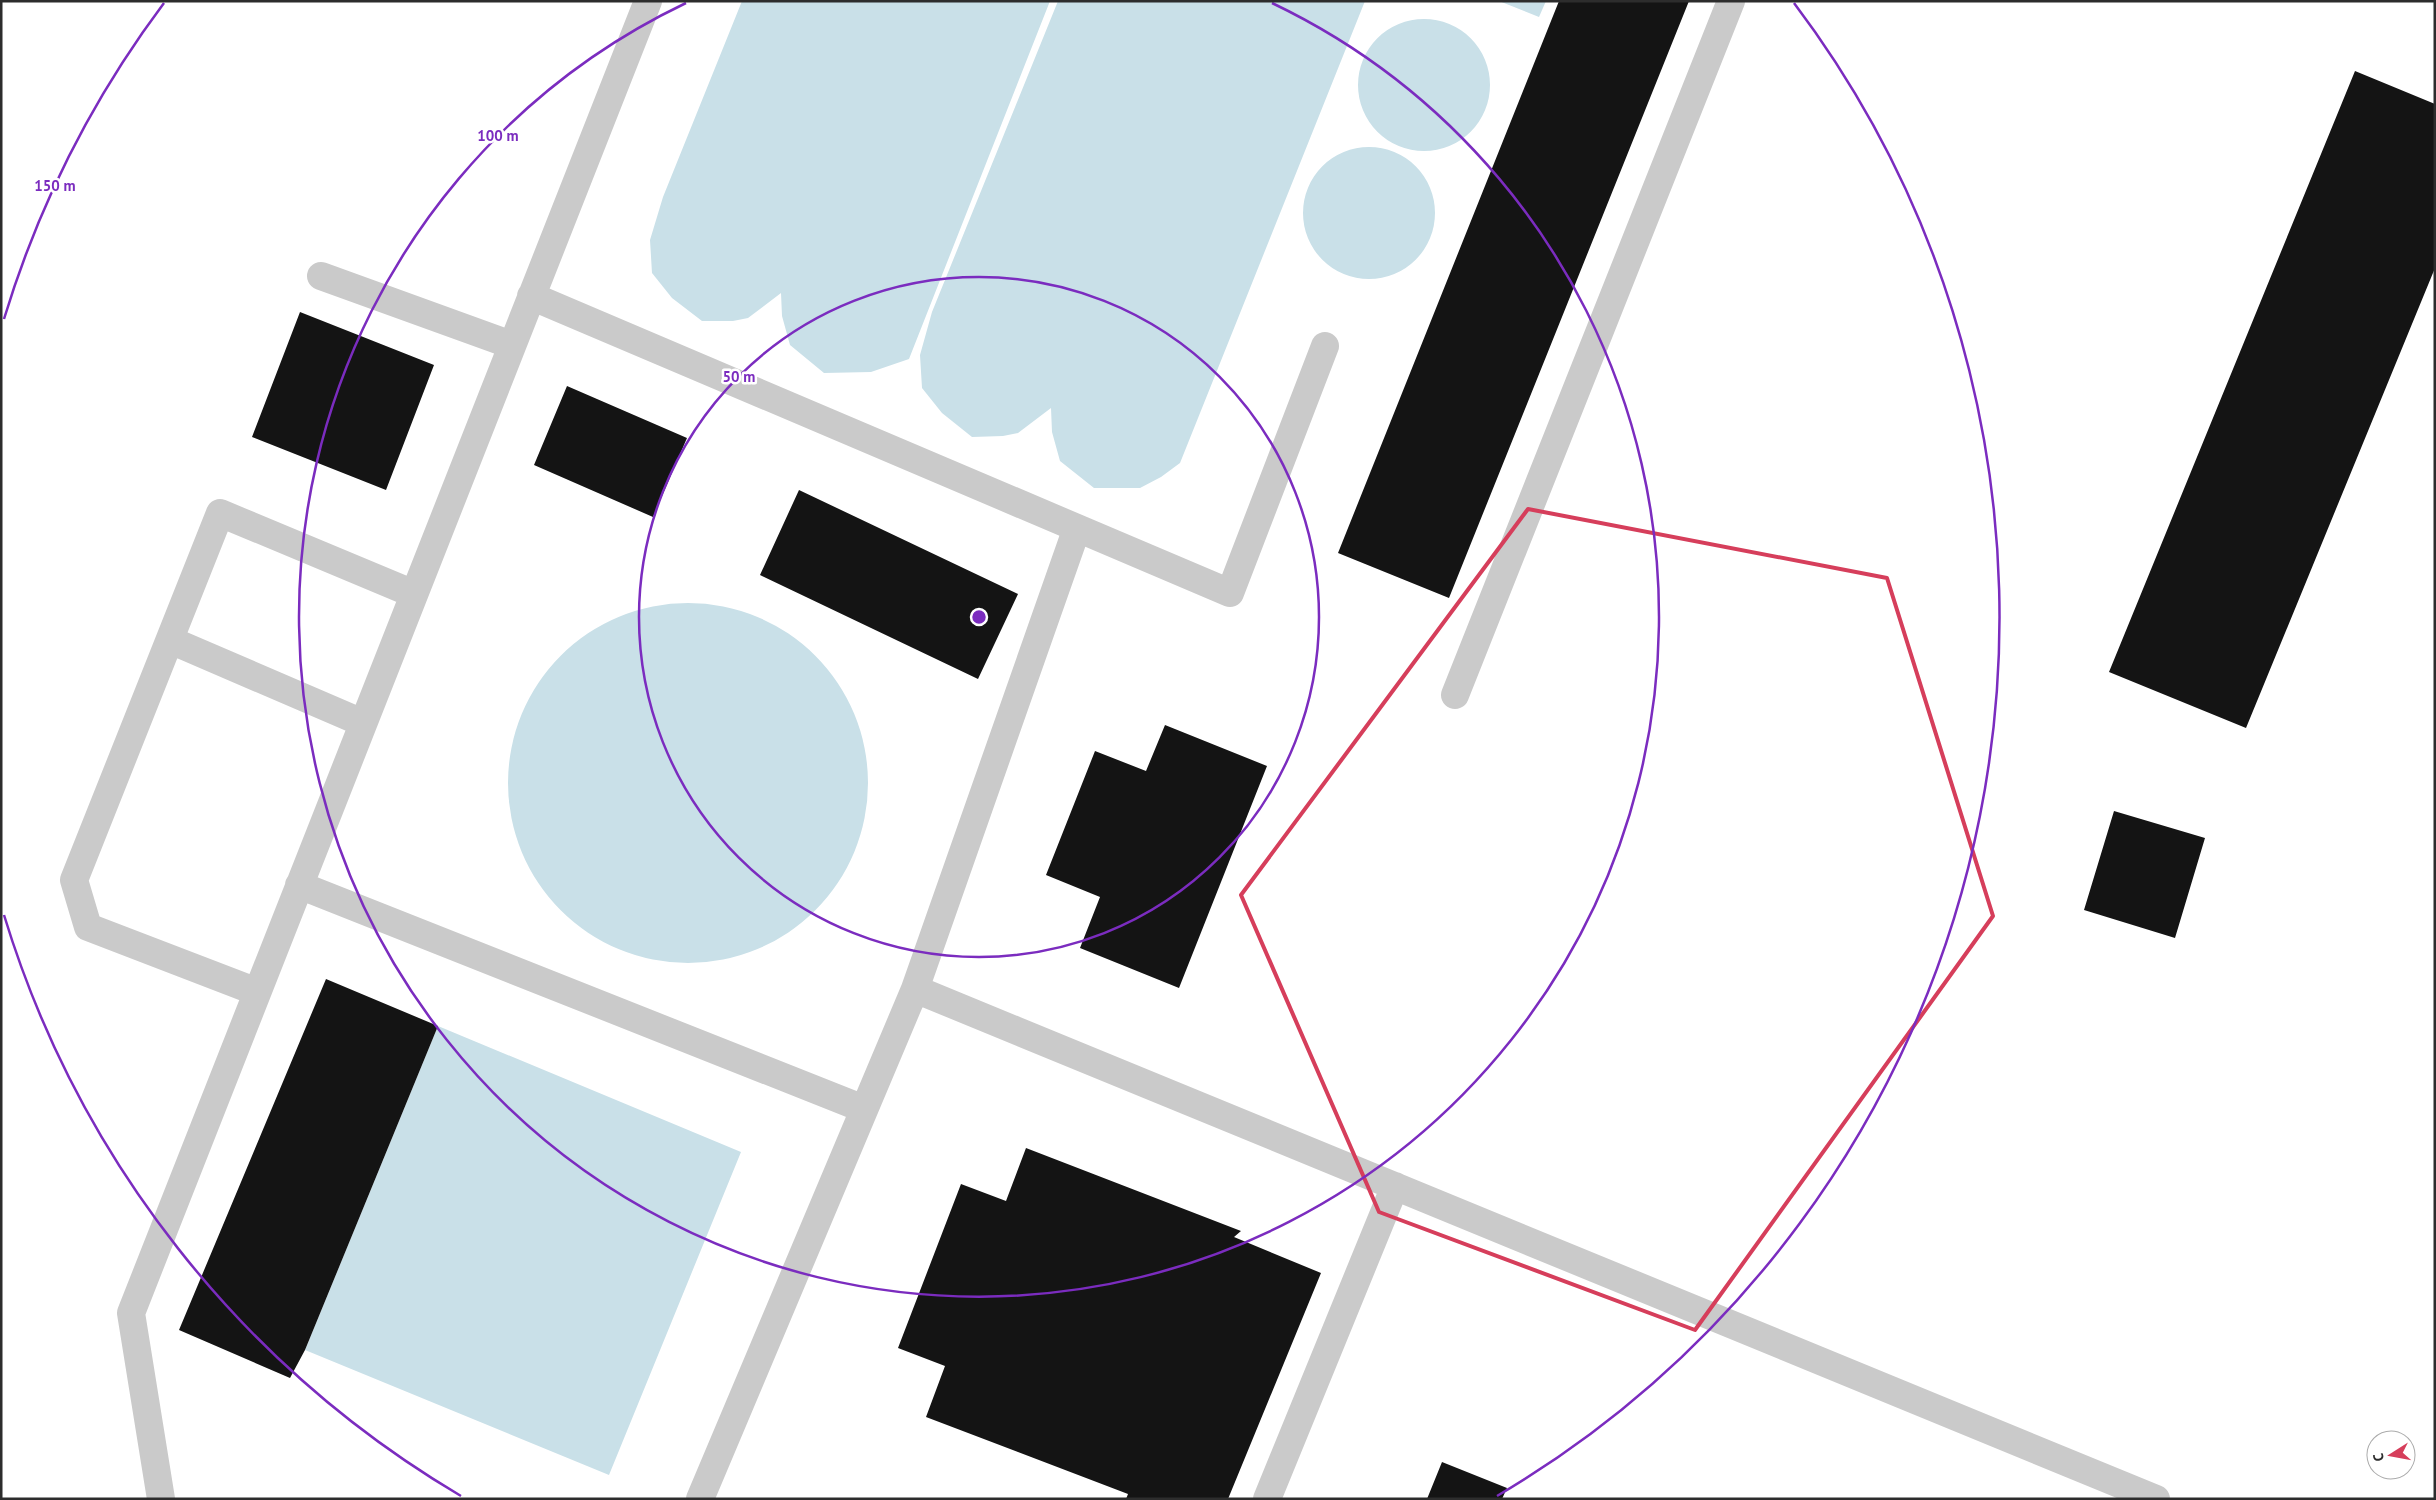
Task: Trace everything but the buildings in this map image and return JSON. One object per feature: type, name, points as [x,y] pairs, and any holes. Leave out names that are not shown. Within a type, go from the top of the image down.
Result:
[{"type":"lane","points":[[161,1499],[131,1313],[648,1]]},
{"type":"lane","points":[[1454,695],[1731,1]]},
{"type":"lane","points":[[321,276],[512,344]]},
{"type":"lane","points":[[531,296],[1230,593],[1325,346]]},
{"type":"lane","points":[[257,992],[88,927],[74,880],[220,513],[414,594]]},
{"type":"lane","points":[[700,1499],[915,988],[1077,528]]},
{"type":"lane","points":[[170,640],[363,723]]},
{"type":"lane","points":[[299,885],[864,1109]]},
{"type":"lane","points":[[915,988],[2156,1499]]},
{"type":"lane","points":[[1267,1499],[1395,1186]]},
{"type":"highlighted area","points":[[1528,509],[1887,578],[1993,916],[1695,1330],[1379,1212],[1241,895]]},
{"type":"water","points":[[742,1],[1050,1],[909,359],[871,372],[824,373],[790,345],[782,316],[781,293],[748,318],[733,321],[702,321],[672,298],[652,273],[650,240],[663,197]]},
{"type":"water","points":[[1058,1],[1365,1],[1180,463],[1161,477],[1140,488],[1094,488],[1060,461],[1052,432],[1051,408],[1018,433],[1003,436],[972,437],[942,413],[922,388],[920,355],[932,312]]},
{"type":"water","points":[[1499,1],[1546,1],[1539,17]]},
{"type":"water","points":[[1424,19],[1437,20],[1449,24],[1471,38],[1485,60],[1489,72],[1489,98],[1485,110],[1471,132],[1449,146],[1437,150],[1424,151],[1411,150],[1399,146],[1377,132],[1363,110],[1359,98],[1358,85],[1359,72],[1363,60],[1377,38],[1399,24],[1411,20]]},
{"type":"water","points":[[1369,147],[1382,148],[1394,152],[1416,166],[1430,188],[1434,200],[1434,226],[1430,238],[1416,260],[1394,274],[1382,278],[1369,279],[1356,278],[1344,274],[1322,260],[1308,238],[1304,226],[1303,213],[1304,200],[1308,188],[1322,166],[1344,152],[1356,148]]},
{"type":"water","points":[[688,603],[723,606],[757,617],[788,633],[815,656],[838,683],[854,714],[865,748],[868,783],[865,818],[854,852],[838,883],[815,910],[788,933],[757,949],[723,960],[688,963],[653,960],[619,949],[588,933],[561,910],[538,883],[522,852],[511,818],[508,783],[511,748],[522,714],[538,683],[561,656],[588,633],[619,617],[653,606]]},
{"type":"water","points":[[438,1026],[741,1152],[609,1475],[305,1350]]}]
